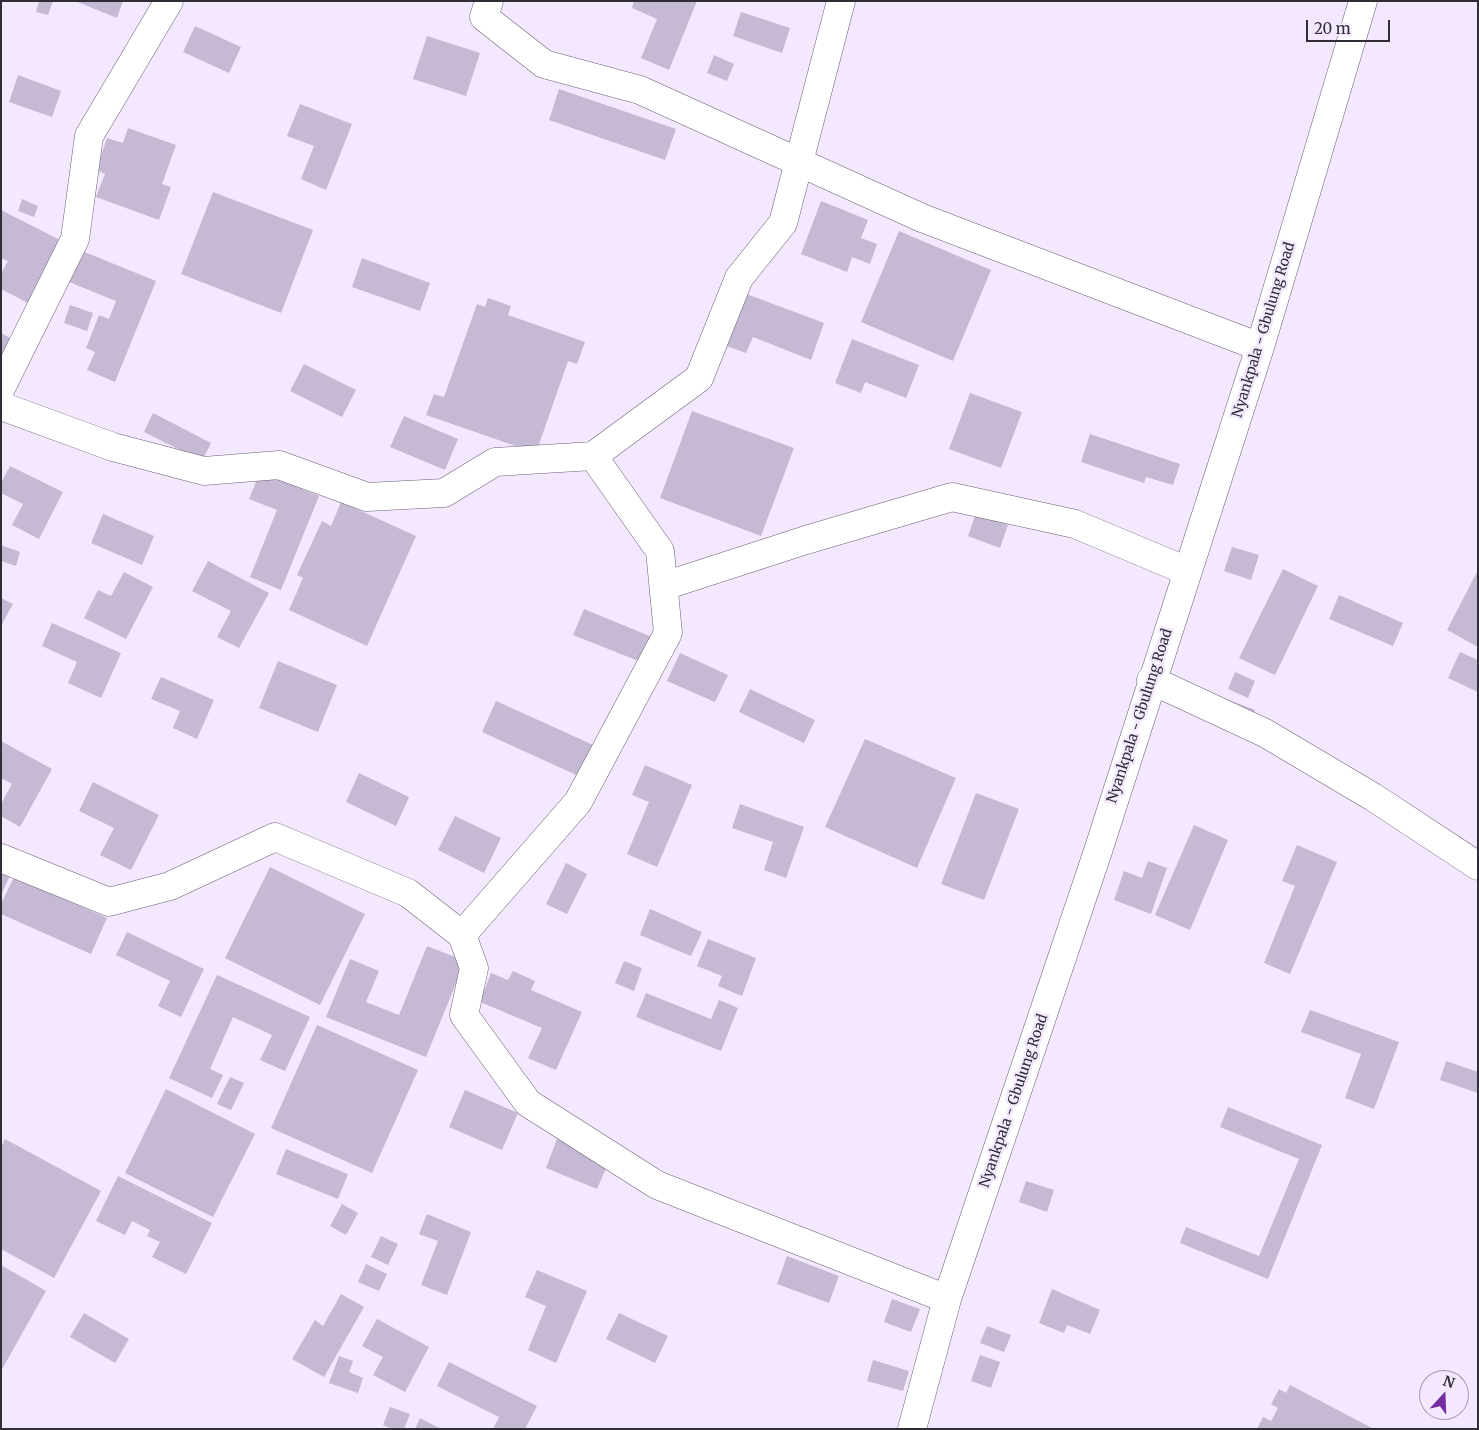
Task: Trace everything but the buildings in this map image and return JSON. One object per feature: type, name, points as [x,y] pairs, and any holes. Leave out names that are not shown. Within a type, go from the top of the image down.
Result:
[{"type":"street","points":[[1,388],[75,239],[89,136],[169,1]]},
{"type":"street","points":[[489,1],[484,17],[544,64],[640,90],[922,218],[1260,346]]},
{"type":"street","points":[[1,406],[113,447],[204,471],[279,465],[367,497],[444,493],[495,462],[594,456],[699,378],[739,278],[782,223],[841,1]]},
{"type":"street","name":"Nyankpala - Gbulung Road","points":[[912,1429],[947,1298],[1098,851],[1151,680],[1260,346],[1363,1]]},
{"type":"street","points":[[462,935],[578,802],[668,633],[660,551],[594,456]]},
{"type":"street","points":[[664,586],[806,540],[952,497],[1075,524],[1187,571]]},
{"type":"street","points":[[1151,680],[1265,733],[1373,797],[1478,866]]},
{"type":"street","points":[[1,858],[109,902],[170,886],[276,837],[408,893],[462,935],[474,968],[464,1015],[528,1103],[657,1185],[947,1298]]}]
